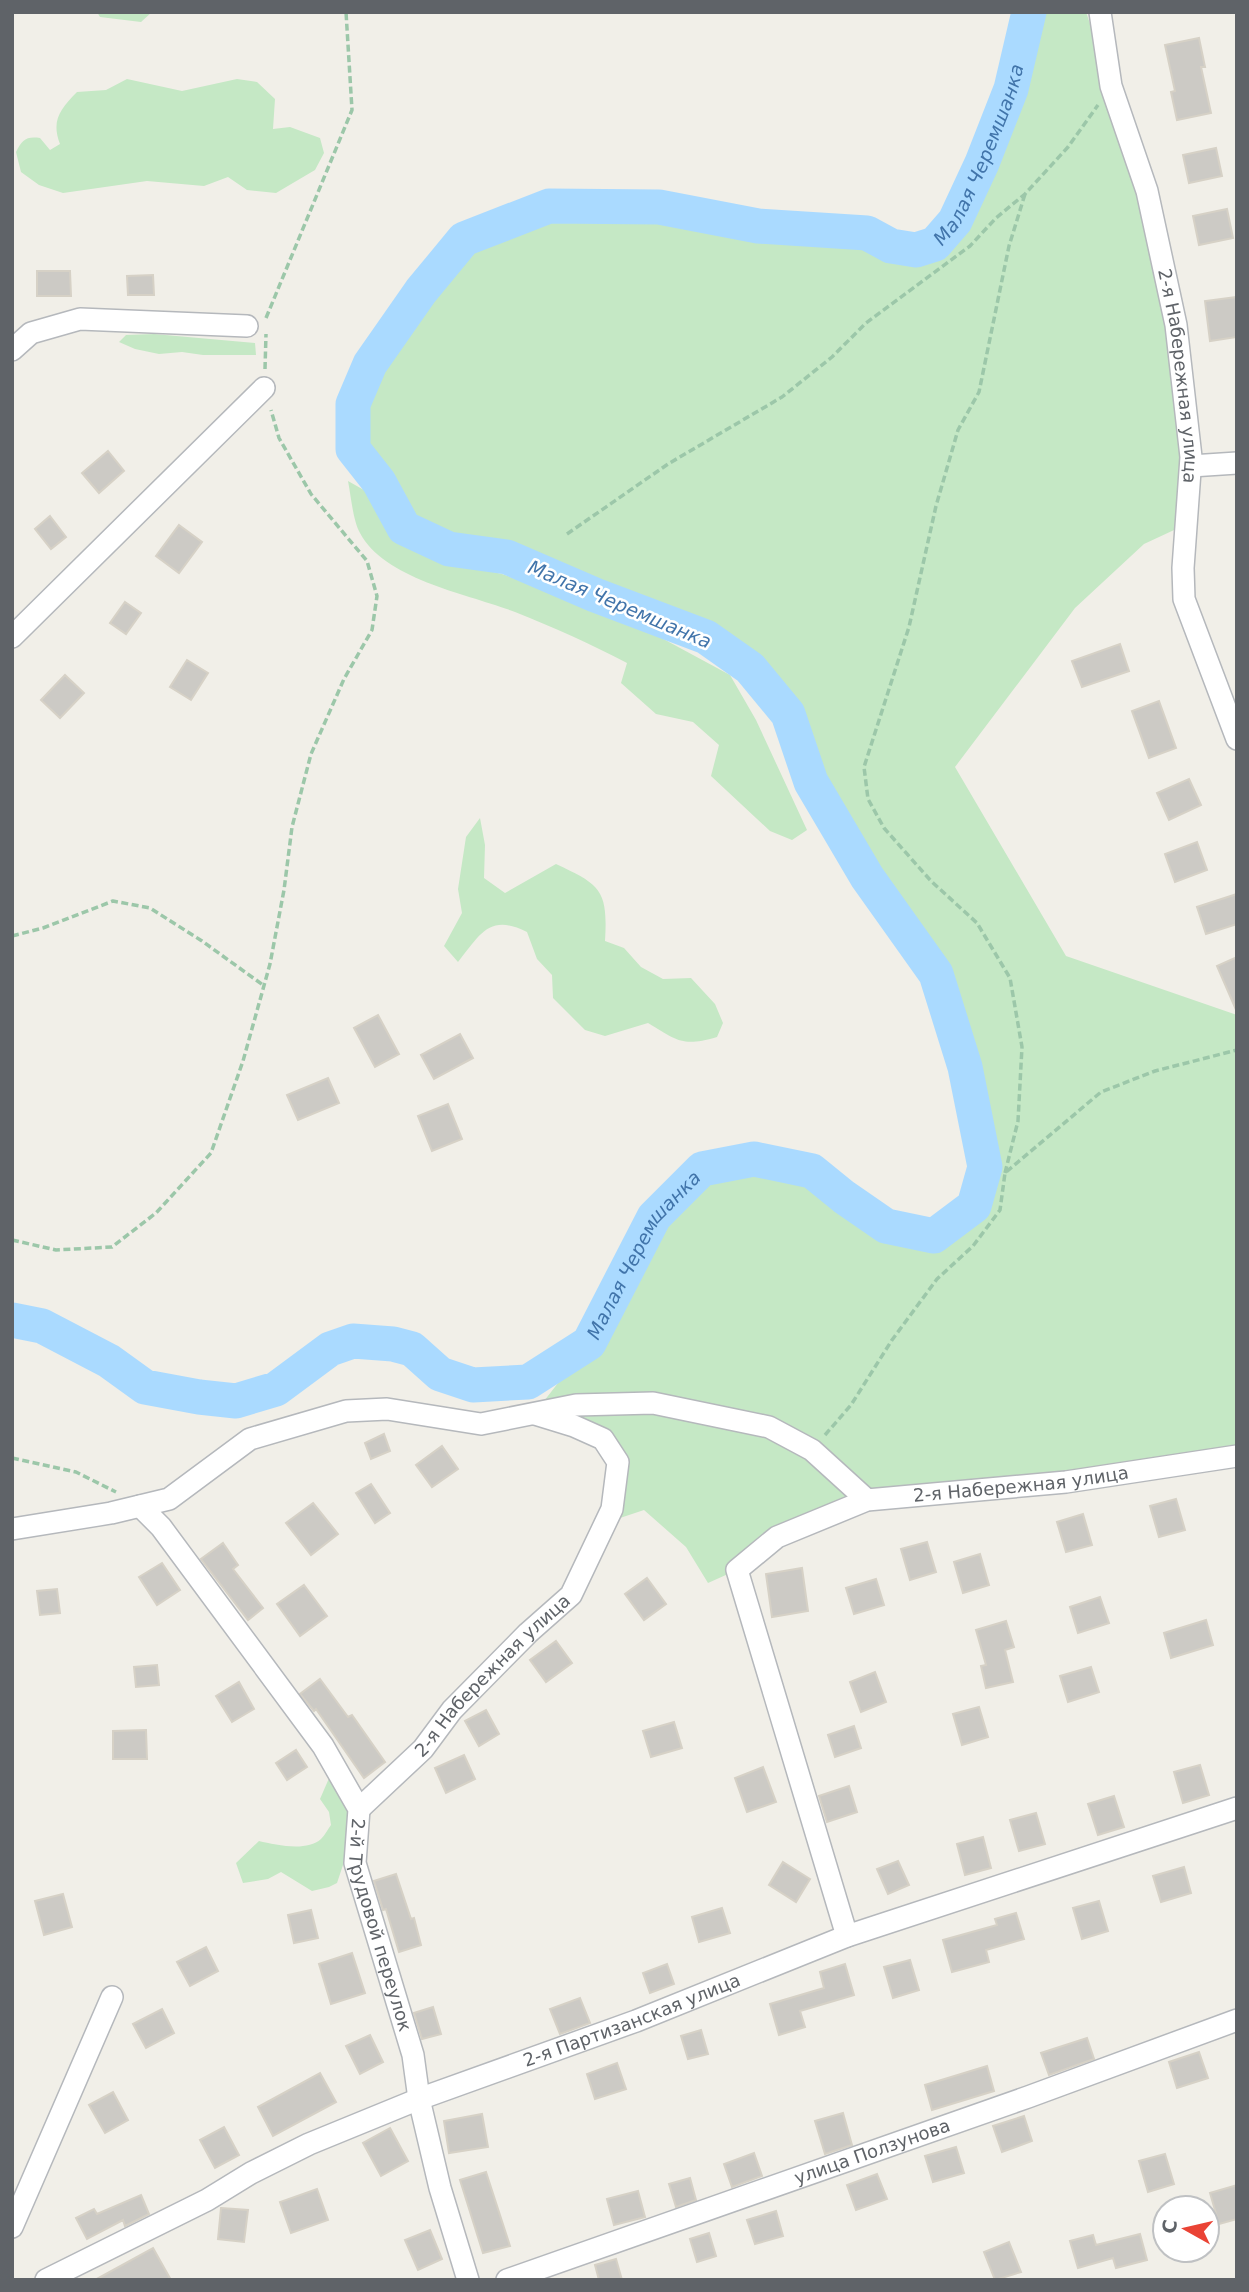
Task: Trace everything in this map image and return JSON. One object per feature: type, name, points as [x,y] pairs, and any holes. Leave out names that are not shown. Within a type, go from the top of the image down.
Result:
[{"type":"street","name":"2-я Набережная улица","points":[[1100,12],[1111,86],[1147,191],[1176,325],[1191,466],[1184,568],[1185,598],[1237,739]]},
{"type":"street","points":[[12,350],[31,333],[80,319],[256,329]]},
{"type":"street","points":[[12,637],[264,388]]},
{"type":"street","points":[[1191,466],[1237,463]]},
{"type":"street","points":[[12,1529],[169,1499],[250,1439],[346,1411],[387,1409],[481,1424],[576,1405],[653,1403],[769,1427],[812,1450],[867,1500]]},
{"type":"street","name":"2-я Набережная улица","points":[[359,1809],[423,1749],[452,1710],[519,1642],[571,1595],[612,1509],[618,1462],[603,1439],[574,1426],[534,1414]]},
{"type":"street","name":"2-я Набережная улица","points":[[846,1936],[737,1570],[777,1537],[867,1500],[1066,1482],[1237,1456]]},
{"type":"street","name":"2-й Трудовой переулок","points":[[140,1506],[161,1527],[323,1746],[359,1809],[355,1863],[413,2055],[419,2099],[440,2188],[468,2280]]},
{"type":"street","name":"2-я Партизанская улица","points":[[46,2280],[207,2200],[251,2172],[309,2144],[419,2099],[636,2021],[846,1936],[1237,1808]]},
{"type":"street","points":[[12,2227],[112,1997]]},
{"type":"street","name":"улица Ползунова","points":[[507,2280],[1028,2097],[1237,2020]]},
{"type":"path","points":[[12,1240],[56,1250],[112,1247],[156,1213],[211,1153],[243,1061],[270,964],[292,827],[311,754],[344,679],[372,630],[377,596],[367,561],[311,494],[278,438],[264,388],[256,329],[266,318],[352,110],[346,12]]},
{"type":"path","points":[[567,534],[668,464],[782,397],[832,357],[866,323],[970,246],[996,218],[1025,194],[1068,147],[1111,86]]},
{"type":"path","points":[[812,1450],[851,1405],[892,1340],[937,1279],[973,1246],[1000,1210],[1018,1121],[1022,1047],[1010,978],[977,923],[931,881],[884,828],[869,799],[864,767],[909,627],[936,506],[958,430],[979,392],[1009,246],[1025,194]]},
{"type":"path","points":[[12,936],[43,928],[113,901],[150,908],[263,985]]},
{"type":"path","points":[[1006,1173],[1101,1092],[1155,1071],[1237,1050]]},
{"type":"path","points":[[12,1458],[76,1472],[140,1506]]},
{"type":"green space","points":[[97,12],[152,12],[141,22],[100,17]]},
{"type":"green space","points":[[1042,12],[1086,12],[1147,191],[1176,325],[1187,524],[1144,544],[1075,608],[955,767],[1066,956],[1237,1015],[1237,1455],[867,1500],[708,1583],[686,1547],[644,1510],[617,1519],[603,1439],[534,1414],[589,1343],[654,1217],[702,1169],[754,1159],[812,1171],[844,1197],[904,1230],[934,1236],[974,1206],[985,1167],[965,1067],[936,974],[867,877],[811,782],[788,714],[750,668],[706,637],[595,595],[507,557],[449,549],[404,528],[379,482],[353,449],[353,404],[370,364],[421,291],[464,239],[567,206],[659,207],[758,226],[867,233],[891,246],[916,250],[935,244],[955,221],[982,163],[1011,89],[1028,23]]},
{"type":"green space","points":[[127,79],[182,91],[237,79],[257,82],[275,99],[273,129],[290,127],[320,138],[324,153],[315,170],[276,193],[247,190],[228,177],[204,186],[147,181],[63,193],[39,185],[21,172],[16,152],[20,144],[28,138],[40,138],[50,150],[60,144],[57,122],[66,104],[77,92],[106,90]]},
{"type":"green space","points":[[154,334],[255,343],[256,355],[203,355],[182,352],[159,354],[135,349],[119,342],[126,335]]},
{"type":"green space","points":[[348,481],[371,494],[400,541],[449,562],[502,574],[580,602],[656,635],[730,675],[756,720],[807,830],[792,840],[770,831],[711,776],[719,745],[693,722],[656,714],[621,683],[627,663],[586,642],[515,612],[430,583],[388,563],[372,549],[360,533]]},
{"type":"green space","points":[[480,818],[485,845],[484,878],[505,893],[556,864],[592,884],[603,900],[605,941],[624,948],[641,967],[663,979],[691,978],[715,1004],[723,1023],[717,1037],[688,1042],[648,1023],[605,1036],[585,1030],[553,998],[552,975],[537,959],[527,932],[514,927],[503,925],[486,930],[458,962],[444,946],[462,913],[458,889],[466,837]]},
{"type":"green space","points":[[330,1776],[351,1815],[344,1862],[337,1883],[312,1891],[281,1872],[268,1879],[243,1883],[236,1863],[259,1841],[282,1846],[300,1846],[315,1843],[322,1837],[331,1825],[329,1812],[320,1799]]},
{"type":"building","points":[[1199,38],[1205,67],[1201,67],[1211,113],[1177,120],[1171,92],[1175,91],[1165,45]]},
{"type":"building","points":[[1216,148],[1222,176],[1189,183],[1183,155]]},
{"type":"building","points":[[1227,209],[1233,238],[1199,245],[1193,216]]},
{"type":"building","points":[[37,271],[70,271],[71,296],[37,296]]},
{"type":"building","points":[[153,275],[154,295],[128,295],[127,276]]},
{"type":"building","points":[[1237,297],[1237,337],[1210,341],[1205,301]]},
{"type":"building","points":[[108,451],[124,471],[99,493],[82,473]]},
{"type":"building","points":[[50,516],[66,537],[51,549],[35,529]]},
{"type":"building","points":[[179,525],[202,542],[179,573],[156,556]]},
{"type":"building","points":[[125,602],[141,613],[126,634],[110,623]]},
{"type":"building","points":[[1120,644],[1129,671],[1082,687],[1072,661]]},
{"type":"building","points":[[187,660],[208,673],[191,700],[170,687]]},
{"type":"building","points":[[65,675],[84,693],[60,718],[41,700]]},
{"type":"building","points":[[1159,701],[1176,748],[1149,758],[1132,711]]},
{"type":"building","points":[[1189,779],[1201,805],[1169,820],[1157,793]]},
{"type":"building","points":[[1197,842],[1207,870],[1175,882],[1165,854]]},
{"type":"building","points":[[1237,894],[1237,924],[1206,934],[1197,907]]},
{"type":"building","points":[[1237,957],[1237,1012],[1217,966]]},
{"type":"building","points":[[378,1015],[399,1054],[375,1067],[354,1028]]},
{"type":"building","points":[[460,1034],[473,1058],[434,1079],[421,1055]]},
{"type":"building","points":[[328,1078],[339,1103],[298,1120],[287,1095]]},
{"type":"building","points":[[448,1104],[462,1139],[432,1151],[418,1116]]},
{"type":"building","points":[[384,1434],[390,1451],[371,1459],[365,1443]]},
{"type":"building","points":[[442,1446],[458,1469],[432,1487],[416,1465]]},
{"type":"building","points":[[371,1484],[390,1513],[375,1523],[356,1493]]},
{"type":"building","points":[[1176,1499],[1185,1530],[1159,1537],[1150,1506]]},
{"type":"building","points":[[313,1503],[338,1534],[311,1555],[286,1523]]},
{"type":"building","points":[[1083,1514],[1092,1545],[1066,1552],[1057,1522]]},
{"type":"building","points":[[927,1542],[936,1572],[910,1580],[901,1549]]},
{"type":"building","points":[[223,1543],[238,1565],[233,1569],[263,1608],[248,1620],[201,1559]]},
{"type":"building","points":[[980,1554],[989,1585],[963,1593],[954,1562]]},
{"type":"building","points":[[162,1563],[180,1590],[157,1605],[139,1577]]},
{"type":"building","points":[[802,1568],[808,1611],[772,1617],[766,1574]]},
{"type":"building","points":[[647,1578],[666,1604],[644,1620],[625,1594]]},
{"type":"building","points":[[876,1579],[884,1605],[854,1614],[846,1588]]},
{"type":"building","points":[[304,1585],[327,1616],[300,1636],[277,1604]]},
{"type":"building","points":[[57,1589],[60,1613],[40,1615],[37,1591]]},
{"type":"building","points":[[1100,1597],[1109,1623],[1078,1633],[1070,1607]]},
{"type":"building","points":[[1206,1620],[1213,1645],[1171,1658],[1164,1633]]},
{"type":"building","points":[[1006,1621],[1014,1647],[1005,1650],[1013,1682],[986,1688],[981,1666],[986,1665],[976,1630]]},
{"type":"building","points":[[556,1641],[572,1663],[546,1682],[530,1660]]},
{"type":"building","points":[[157,1665],[159,1685],[136,1687],[134,1667]]},
{"type":"building","points":[[1091,1667],[1099,1692],[1068,1702],[1060,1676]]},
{"type":"building","points":[[875,1672],[886,1702],[861,1712],[850,1682]]},
{"type":"building","points":[[320,1679],[348,1717],[352,1715],[385,1762],[364,1778],[316,1709],[314,1711],[300,1694]]},
{"type":"building","points":[[239,1682],[254,1709],[232,1722],[216,1696]]},
{"type":"building","points":[[979,1707],[988,1737],[962,1745],[953,1714]]},
{"type":"building","points":[[486,1710],[499,1734],[479,1746],[465,1721]]},
{"type":"building","points":[[674,1722],[682,1748],[651,1757],[643,1731]]},
{"type":"building","points":[[854,1726],[861,1748],[835,1757],[828,1735]]},
{"type":"building","points":[[146,1730],[147,1759],[113,1759],[113,1731]]},
{"type":"building","points":[[296,1750],[307,1767],[287,1780],[276,1763]]},
{"type":"building","points":[[464,1755],[475,1779],[446,1793],[435,1768]]},
{"type":"building","points":[[1200,1765],[1209,1795],[1183,1803],[1174,1772]]},
{"type":"building","points":[[763,1767],[776,1802],[747,1812],[735,1778]]},
{"type":"building","points":[[849,1786],[857,1812],[827,1822],[819,1796]]},
{"type":"building","points":[[1114,1796],[1124,1827],[1098,1835],[1088,1804]]},
{"type":"building","points":[[1036,1813],[1045,1844],[1019,1851],[1010,1820]]},
{"type":"building","points":[[983,1837],[991,1868],[965,1875],[957,1844]]},
{"type":"building","points":[[898,1861],[909,1885],[888,1894],[877,1869]]},
{"type":"building","points":[[783,1862],[810,1879],[796,1902],[769,1885]]},
{"type":"building","points":[[1184,1867],[1191,1893],[1161,1902],[1153,1876]]},
{"type":"building","points":[[396,1874],[411,1919],[414,1918],[421,1945],[399,1952],[374,1881]]},
{"type":"building","points":[[63,1894],[72,1927],[44,1935],[35,1901]]},
{"type":"building","points":[[1099,1901],[1108,1931],[1082,1939],[1073,1908]]},
{"type":"building","points":[[722,1908],[730,1933],[699,1942],[692,1917]]},
{"type":"building","points":[[311,1910],[318,1938],[294,1943],[288,1915]]},
{"type":"building","points":[[1016,1913],[1024,1939],[986,1950],[989,1962],[952,1972],[943,1940],[997,1925],[995,1919]]},
{"type":"building","points":[[206,1947],[218,1971],[190,1986],[177,1962]]},
{"type":"building","points":[[352,1953],[365,1993],[331,2004],[319,1964]]},
{"type":"building","points":[[910,1960],[919,1990],[893,1998],[884,1967]]},
{"type":"building","points":[[667,1964],[674,1984],[650,1993],[643,1973]]},
{"type":"building","points":[[845,1964],[854,1995],[800,2011],[805,2027],[779,2035],[770,2004],[824,1988],[820,1972]]},
{"type":"building","points":[[580,1998],[590,2023],[560,2034],[550,2009]]},
{"type":"building","points":[[433,2007],[441,2034],[422,2039],[414,2013]]},
{"type":"building","points":[[162,2009],[174,2033],[146,2048],[133,2024]]},
{"type":"building","points":[[701,2030],[708,2054],[688,2059],[681,2036]]},
{"type":"building","points":[[370,2035],[383,2062],[360,2074],[346,2046]]},
{"type":"building","points":[[1087,2038],[1094,2059],[1049,2075],[1041,2053]]},
{"type":"building","points":[[1199,2052],[1208,2078],[1177,2088],[1169,2062]]},
{"type":"building","points":[[617,2063],[626,2089],[595,2099],[587,2074]]},
{"type":"building","points":[[987,2066],[994,2091],[932,2110],[925,2085]]},
{"type":"building","points":[[320,2073],[336,2102],[273,2136],[258,2107]]},
{"type":"building","points":[[113,2092],[128,2120],[105,2133],[89,2105]]},
{"type":"building","points":[[843,2113],[852,2145],[825,2154],[815,2121]]},
{"type":"building","points":[[482,2114],[488,2147],[449,2153],[444,2121]]},
{"type":"building","points":[[1024,2116],[1032,2141],[1002,2152],[993,2126]]},
{"type":"building","points":[[224,2127],[239,2155],[215,2168],[200,2140]]},
{"type":"building","points":[[390,2128],[408,2161],[381,2176],[363,2143]]},
{"type":"building","points":[[956,2147],[964,2173],[933,2182],[925,2156]]},
{"type":"building","points":[[754,2153],[762,2176],[732,2187],[724,2164]]},
{"type":"building","points":[[1165,2154],[1174,2184],[1148,2192],[1139,2161]]},
{"type":"building","points":[[486,2172],[510,2246],[483,2253],[460,2180]]},
{"type":"building","points":[[877,2174],[887,2199],[856,2210],[847,2185]]},
{"type":"building","points":[[690,2178],[696,2200],[676,2207],[669,2184]]},
{"type":"building","points":[[1237,2185],[1237,2219],[1221,2223],[1221,2194],[1210,2193]]},
{"type":"building","points":[[317,2189],[328,2220],[291,2233],[280,2202]]},
{"type":"building","points":[[638,2191],[645,2217],[614,2225],[607,2199]]},
{"type":"building","points":[[141,2195],[149,2214],[125,2226],[123,2220],[87,2239],[76,2218],[94,2209],[97,2214]]},
{"type":"building","points":[[221,2208],[248,2210],[244,2242],[218,2239]]},
{"type":"building","points":[[776,2211],[783,2236],[755,2244],[747,2220]]},
{"type":"building","points":[[430,2230],[442,2259],[418,2270],[405,2240]]},
{"type":"building","points":[[709,2233],[716,2256],[697,2262],[690,2239]]},
{"type":"building","points":[[1140,2234],[1147,2260],[1116,2268],[1113,2258],[1078,2268],[1070,2241],[1093,2235],[1096,2245]]},
{"type":"building","points":[[1009,2242],[1021,2272],[995,2280],[984,2252]]},
{"type":"building","points":[[153,2248],[171,2280],[95,2280]]},
{"type":"building","points":[[616,2259],[622,2280],[599,2280],[595,2265]]},
{"type":"waterway","name":"Малая Черемшанка","points":[[12,1320],[42,1326],[109,1361],[145,1387],[199,1397],[236,1401],[276,1389],[330,1349],[353,1341],[393,1344],[412,1349],[440,1374],[473,1385],[528,1382],[589,1343],[654,1217],[702,1169],[754,1159],[812,1171],[886,1226],[934,1236],[974,1206],[985,1167],[965,1067],[936,974],[867,877],[811,782],[788,714],[750,668],[706,637],[595,595],[507,557],[449,549],[404,528],[379,482],[353,449],[353,404],[370,364],[421,291],[464,239],[549,206],[659,207],[758,226],[867,233],[891,246],[916,250],[935,244],[955,221],[982,163],[1011,89],[1029,12]]}]
